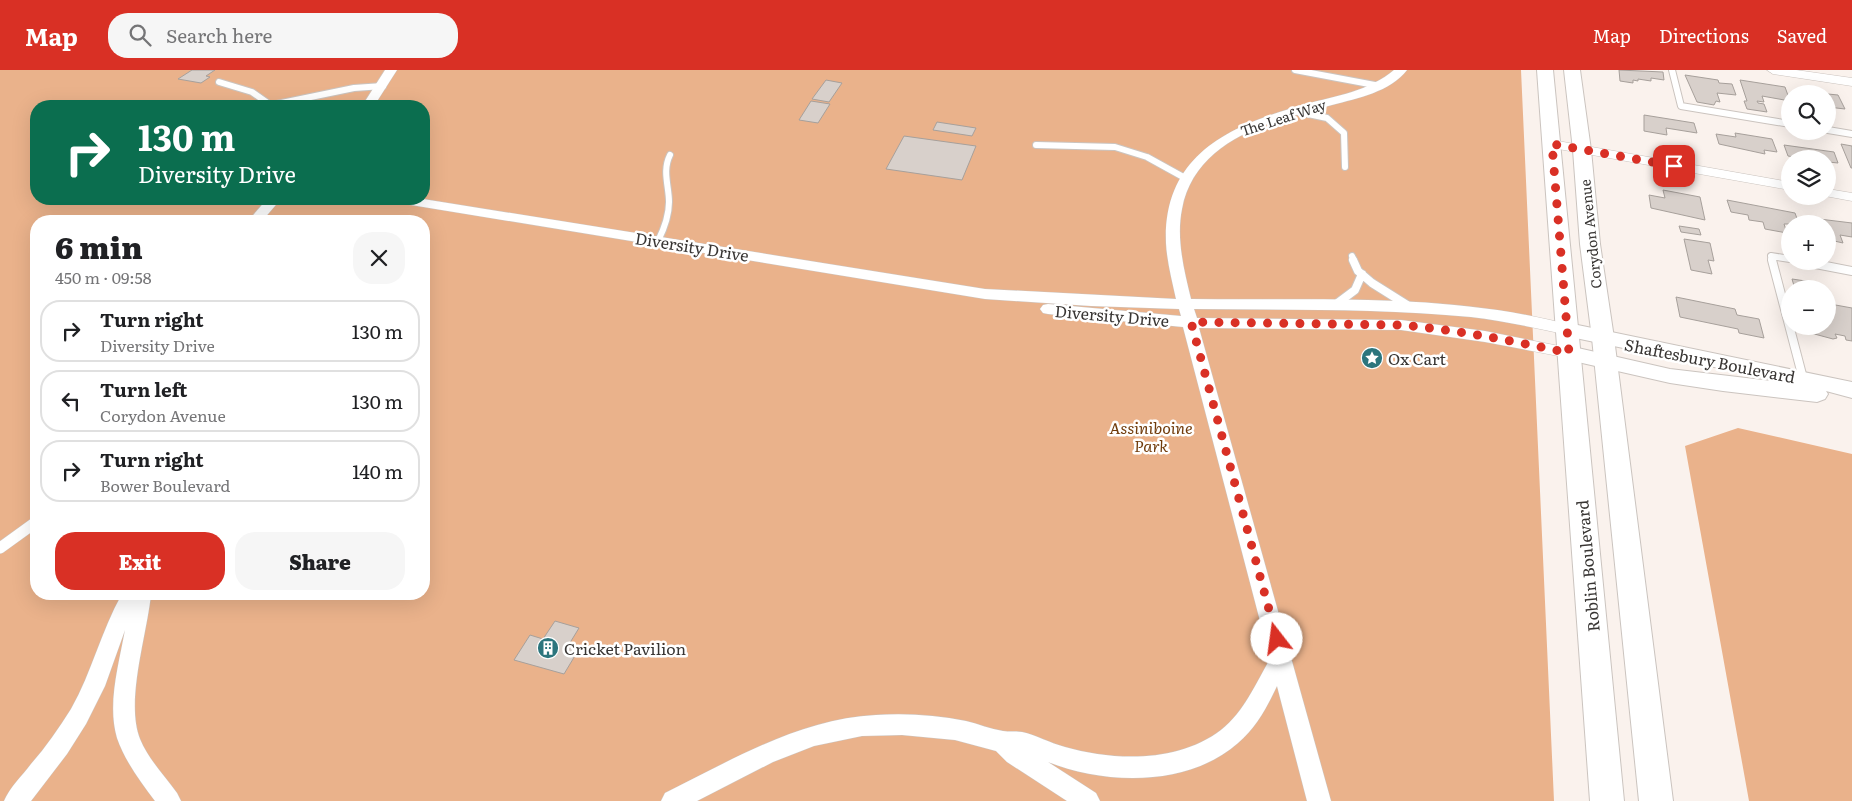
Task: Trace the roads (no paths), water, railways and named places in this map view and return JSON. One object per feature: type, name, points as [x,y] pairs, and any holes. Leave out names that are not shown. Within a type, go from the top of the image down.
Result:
[{"type":"main road","name":"Corydon Avenue","points":[[1545,70],[1568,342]]},
{"type":"main road","name":"Corydon Avenue","points":[[1572,70],[1582,150],[1590,244],[1604,350]]},
{"type":"main road","name":"Roblin Boulevard","points":[[1568,342],[1607,801]]},
{"type":"main road","points":[[1604,350],[1656,801]]},
{"type":"street","points":[[372,100],[383,86],[391,70]]},
{"type":"street","name":"The Leaf Way","points":[[1319,801],[1282,658],[1185,304],[1173,251],[1172,238],[1176,202],[1185,178],[1196,163],[1227,137],[1252,124],[1366,92],[1393,78],[1400,70]]},
{"type":"street","points":[[1773,70],[1852,82]]},
{"type":"street","points":[[1552,144],[1781,184]]},
{"type":"street","points":[[1836,194],[1852,197]]},
{"type":"street","name":"Diversity Drive","points":[[430,204],[985,294],[1019,294],[1060,299],[1185,304],[1407,306],[1490,314],[1538,322],[1568,342]]},
{"type":"street","points":[[260,215],[269,205]]},
{"type":"street","name":"Diversity Drive","points":[[985,294],[1015,305],[1097,315],[1191,322],[1401,325],[1568,342]]},
{"type":"street","name":"Shaftesbury Boulevard","points":[[1568,342],[1604,350],[1724,384],[1805,386],[1852,390]]},
{"type":"street","name":"Shaftesbury Boulevard","points":[[1805,386],[1852,398]]},
{"type":"street","points":[[16,801],[52,758],[81,714],[94,686],[120,615],[129,600]]},
{"type":"street","points":[[140,600],[126,689],[125,713],[128,735],[139,757],[169,801]]},
{"type":"street","points":[[673,801],[777,750],[815,736],[860,726],[930,725],[968,732],[1003,742],[1020,742],[1046,752],[1095,765],[1159,765],[1187,759],[1210,750],[1230,737],[1245,720],[1282,658]]},
{"type":"street","points":[[1003,742],[1015,754],[1088,801]]},
{"type":"lane","points":[[1295,70],[1380,86]]},
{"type":"lane","points":[[1672,70],[1681,106],[1781,123]]},
{"type":"lane","points":[[219,82],[247,88],[265,100]]},
{"type":"lane","points":[[293,100],[354,88],[383,86]]},
{"type":"lane","points":[[1294,111],[1327,118],[1344,133],[1344,167]]},
{"type":"lane","points":[[1836,131],[1852,134]]},
{"type":"lane","points":[[1036,145],[1115,147],[1147,157],[1185,178]]},
{"type":"lane","points":[[658,240],[665,226],[669,209],[665,167],[670,155]]},
{"type":"lane","points":[[1352,256],[1358,271],[1381,290],[1407,306]]},
{"type":"lane","points":[[1781,258],[1771,256],[1805,386]]},
{"type":"lane","points":[[1836,268],[1852,271]]},
{"type":"lane","points":[[1335,306],[1355,290],[1362,274]]},
{"type":"lane","points":[[0,548],[30,526]]},
{"type":"place","name":"Ox Cart","points":[[1372,358]]},
{"type":"place","name":"Cricket Pavilion","points":[[548,648]]},
{"type":"park label","name":"Assiniboine Park","points":[[1151,436]]}]
